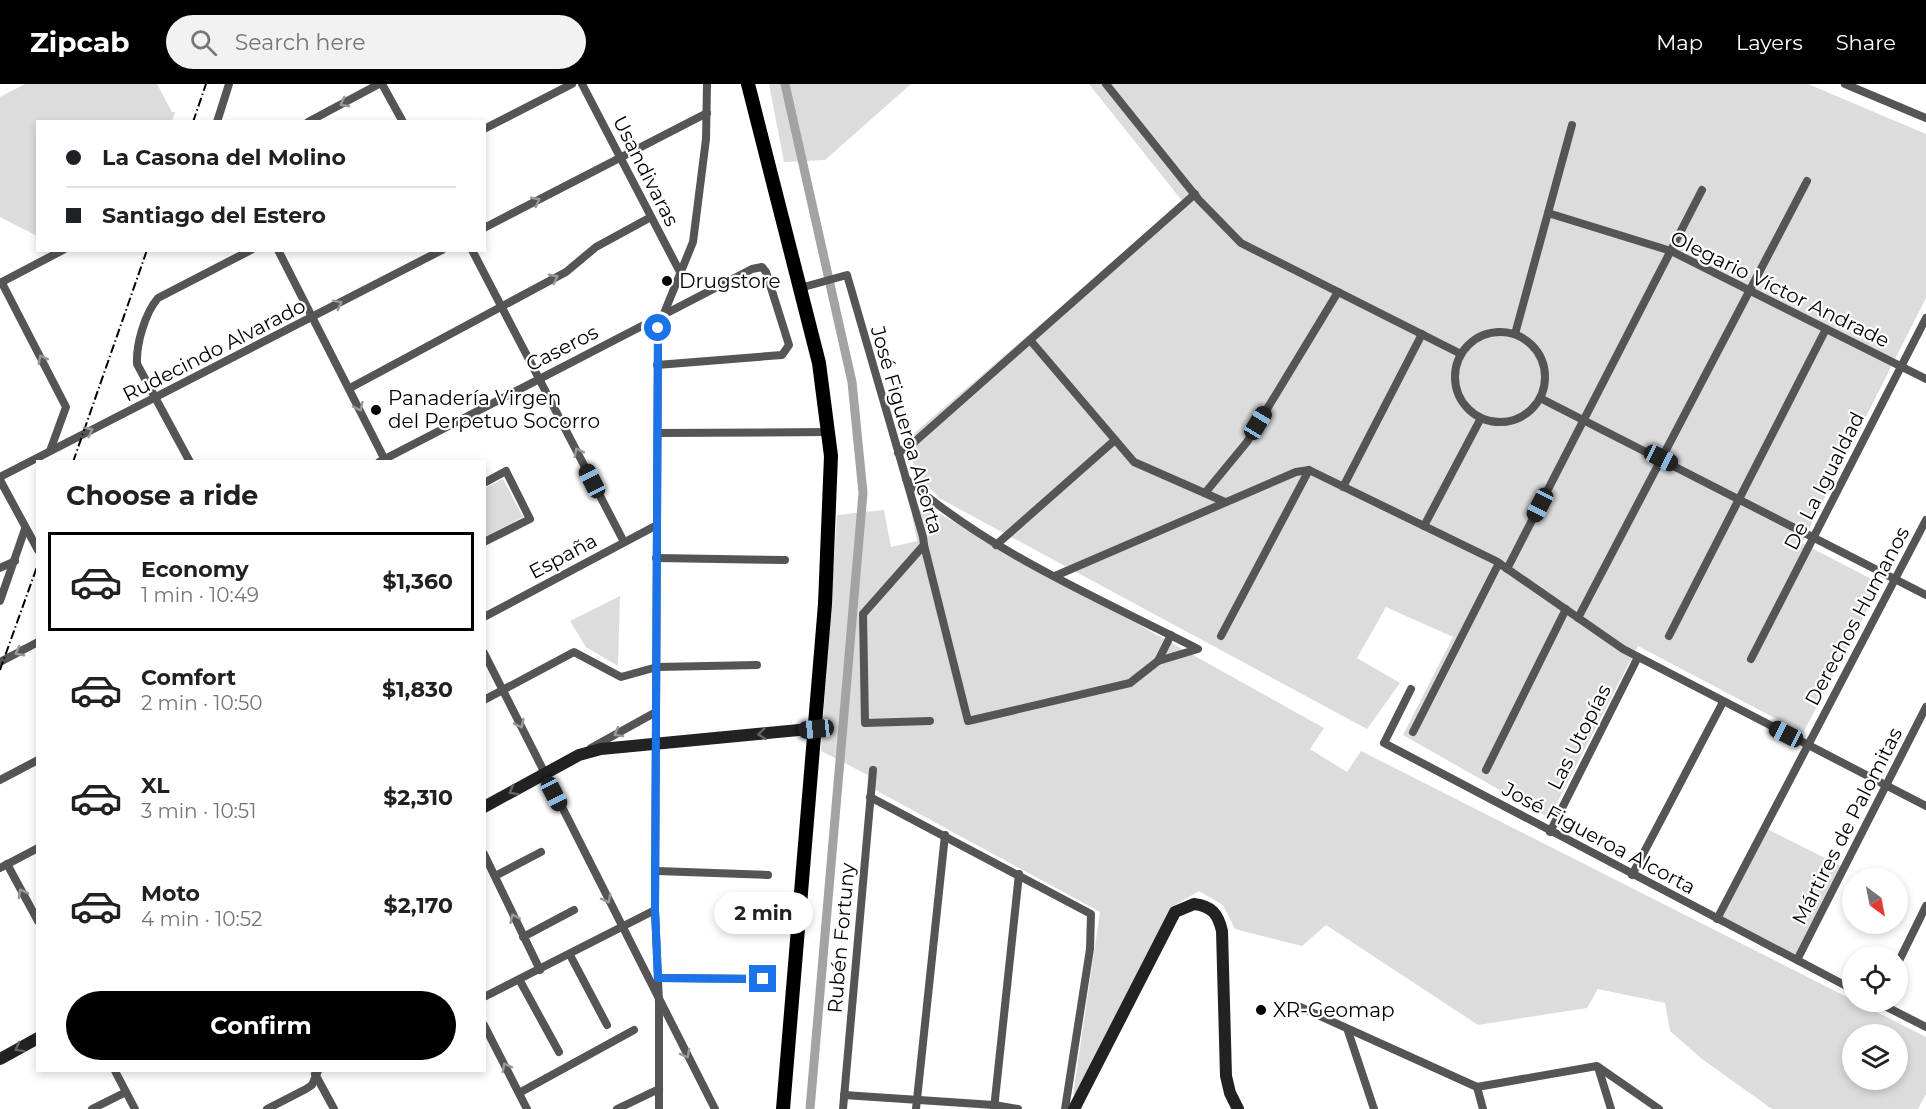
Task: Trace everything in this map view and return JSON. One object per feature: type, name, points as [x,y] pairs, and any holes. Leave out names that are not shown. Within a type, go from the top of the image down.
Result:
[{"type":"main road","points":[[748,84],[827,384],[834,435],[833,539],[789,1109]]},
{"type":"main road","points":[[754,84],[819,363],[830,432],[826,593],[818,728],[783,1109]]},
{"type":"main road","points":[[486,806],[579,755],[601,749],[818,728]]},
{"type":"main road","points":[[1074,1109],[1175,912],[1194,904],[1213,910],[1219,919],[1222,931],[1226,1076],[1230,1093],[1238,1109]]},
{"type":"main road","points":[[0,1059],[36,1039]]},
{"type":"street","points":[[218,120],[230,84]]},
{"type":"street","points":[[312,120],[381,84],[402,120]]},
{"type":"street","points":[[486,128],[572,84]]},
{"type":"street","name":"Usandivaras","points":[[582,84],[681,274]]},
{"type":"street","points":[[659,1109],[659,1003],[655,910],[658,328],[693,242],[707,84]]},
{"type":"street","points":[[1106,84],[1195,194],[1241,243],[1461,354]]},
{"type":"street","points":[[1845,84],[1926,118]]},
{"type":"street","points":[[486,227],[706,113]]},
{"type":"street","points":[[1515,334],[1572,125]]},
{"type":"street","points":[[1578,618],[1807,181]]},
{"type":"street","points":[[1507,569],[1702,190]]},
{"type":"street","points":[[898,453],[911,445],[1195,194]]},
{"type":"street","name":"Olegario Víctor Andrade","points":[[1548,213],[1671,251],[1926,379]]},
{"type":"street","points":[[350,388],[566,272],[596,247],[651,217]]},
{"type":"street","points":[[51,451],[66,407],[1,283],[59,252]]},
{"type":"street","points":[[189,460],[137,364],[136,351],[153,305],[158,298],[247,252]]},
{"type":"street","points":[[279,252],[350,388],[383,460]]},
{"type":"street","name":"Rudecindo Alvarado","points":[[0,479],[438,252]]},
{"type":"street","points":[[473,252],[624,542]]},
{"type":"street","name":"Caseros","points":[[385,460],[752,269],[762,267],[766,272],[789,345],[787,350],[776,357],[657,365]]},
{"type":"street","name":"José Figueroa Alcorta","points":[[802,288],[847,275],[924,545],[863,614],[865,723],[930,721]]},
{"type":"street","points":[[1205,493],[1247,442],[1338,292]]},
{"type":"street","name":"De La Igualdad","points":[[1751,659],[1926,318]]},
{"type":"street","points":[[1668,636],[1826,329]]},
{"type":"street","points":[[1491,332],[1515,334],[1532,344],[1541,356],[1545,370],[1545,384],[1540,398],[1530,410],[1517,419],[1502,422],[1481,418],[1462,403],[1456,388],[1454,373],[1461,354],[1478,337],[1491,332]]},
{"type":"street","points":[[1343,487],[1422,334]]},
{"type":"street","points":[[1030,340],[1134,462],[1225,502]]},
{"type":"street","points":[[1540,398],[1926,595]]},
{"type":"street","points":[[1424,526],[1481,418]]},
{"type":"street","points":[[659,433],[830,432]]},
{"type":"street","points":[[996,545],[1115,440]]},
{"type":"street","points":[[1221,636],[1309,470]]},
{"type":"street","points":[[1055,576],[1296,472],[1309,470],[1499,563],[1638,657],[1926,806]]},
{"type":"street","points":[[486,482],[506,471],[530,519],[486,541]]},
{"type":"street","points":[[906,478],[935,504],[996,545],[1198,649],[1158,661],[1130,683],[968,721],[924,545]]},
{"type":"street","points":[[0,479],[36,547]]},
{"type":"street","name":"Derechos Humanos","points":[[1717,919],[1926,520]]},
{"type":"street","name":"España","points":[[486,616],[657,525]]},
{"type":"street","points":[[0,601],[25,529]]},
{"type":"street","points":[[656,558],[785,560]]},
{"type":"street","points":[[0,568],[15,561]]},
{"type":"street","points":[[1413,732],[1499,563]]},
{"type":"street","points":[[1486,770],[1566,609]]},
{"type":"street","points":[[1158,661],[1171,635]]},
{"type":"street","points":[[0,662],[36,643]]},
{"type":"street","points":[[486,699],[574,652],[621,677],[657,667],[757,665]]},
{"type":"street","points":[[486,657],[621,928],[715,1109]]},
{"type":"street","name":"Las Utopías","points":[[1550,832],[1638,657]]},
{"type":"street","name":"José Figueroa Alcorta","points":[[1411,689],[1384,743],[1842,984]]},
{"type":"street","points":[[1632,875],[1724,702]]},
{"type":"street","name":"Mártires de Palomitas","points":[[1797,960],[1926,707]]},
{"type":"street","points":[[579,755],[656,712]]},
{"type":"street","points":[[0,780],[36,761]]},
{"type":"street","name":"Rubén Fortuny","points":[[843,1109],[873,770]]},
{"type":"street","points":[[870,797],[1091,914],[1090,949],[1065,1109]]},
{"type":"street","points":[[916,1104],[945,835]]},
{"type":"street","points":[[36,849],[3,866],[36,918]]},
{"type":"street","points":[[495,876],[541,852]]},
{"type":"street","points":[[486,858],[540,970]]},
{"type":"street","points":[[657,871],[768,875]]},
{"type":"street","points":[[994,1107],[1019,874]]},
{"type":"street","points":[[1906,946],[1926,906]]},
{"type":"street","points":[[523,937],[574,910]]},
{"type":"street","points":[[486,996],[520,981],[655,910]]},
{"type":"street","points":[[570,955],[607,1025]]},
{"type":"street","points":[[658,978],[763,979]]},
{"type":"street","points":[[520,981],[559,1052]]},
{"type":"street","points":[[1300,1007],[1348,1031],[1477,1088],[1597,1066],[1659,1109]]},
{"type":"street","points":[[1897,1012],[1926,1027]]},
{"type":"street","points":[[486,1029],[527,1109]]},
{"type":"street","points":[[519,1093],[634,1030]]},
{"type":"street","points":[[1348,1031],[1374,1109]]},
{"type":"street","points":[[1597,1066],[1611,1109]]},
{"type":"street","points":[[116,1072],[135,1109]]},
{"type":"street","points":[[267,1109],[306,1089],[316,1073]]},
{"type":"street","points":[[316,1073],[334,1109]]},
{"type":"street","points":[[1477,1088],[1483,1109]]},
{"type":"street","points":[[617,1109],[659,1089]]},
{"type":"street","points":[[92,1109],[126,1092]]},
{"type":"street","points":[[844,1095],[916,1104],[1018,1109]]},
{"type":"shaded area","points":[[25,84],[157,84],[172,112],[175,112],[172,120],[36,120],[36,235],[0,217],[0,97]]},
{"type":"shaded area","points":[[769,84],[911,84],[825,160],[784,162]]},
{"type":"shaded area","points":[[1089,84],[1808,84],[1926,134],[1926,298],[1802,543],[1881,584],[1803,733],[1638,646],[1549,818],[1403,735],[1453,637],[1386,607],[1357,658],[1400,683],[1367,729],[939,498],[917,474],[905,441],[1183,202]]},
{"type":"shaded area","points":[[503,479],[523,517],[486,536],[486,488]]},
{"type":"shaded area","points":[[931,509],[1324,728],[1310,749],[1347,772],[1361,751],[1842,994],[1842,1012],[1877,1012],[1900,1024],[1842,1024],[1842,1090],[1908,1090],[1908,1028],[1926,1037],[1926,1094],[1918,1109],[1772,1109],[1702,1059],[1670,1031],[1665,1003],[1598,989],[1587,1008],[1478,1025],[1326,925],[1302,946],[1235,929],[1223,905],[1199,891],[1172,907],[1077,1094],[1073,1095],[1100,912],[870,787],[868,775],[821,751],[837,515],[884,510],[891,547],[917,541],[911,510]]},
{"type":"shaded area","points":[[620,596],[618,666],[586,647],[570,621]]},
{"type":"shaded area","points":[[1765,828],[1845,868],[1842,868],[1842,874],[1797,960],[1717,919]]},
{"type":"waterway","points":[[785,84],[852,382],[863,493],[810,1109]]},
{"type":"railway","points":[[194,120],[206,84]]},
{"type":"railway","points":[[74,460],[146,252]]},
{"type":"railway","points":[[0,670],[36,570]]},
{"type":"place","name":"Drugstore","points":[[667,281]]},
{"type":"place","name":"Panadería Virgen del Perpetuo Socorro","points":[[376,410]]},
{"type":"place","name":"XR-Geomap","points":[[1261,1010]]},
{"type":"route","points":[[658,328],[655,910],[658,978],[763,979]]}]
